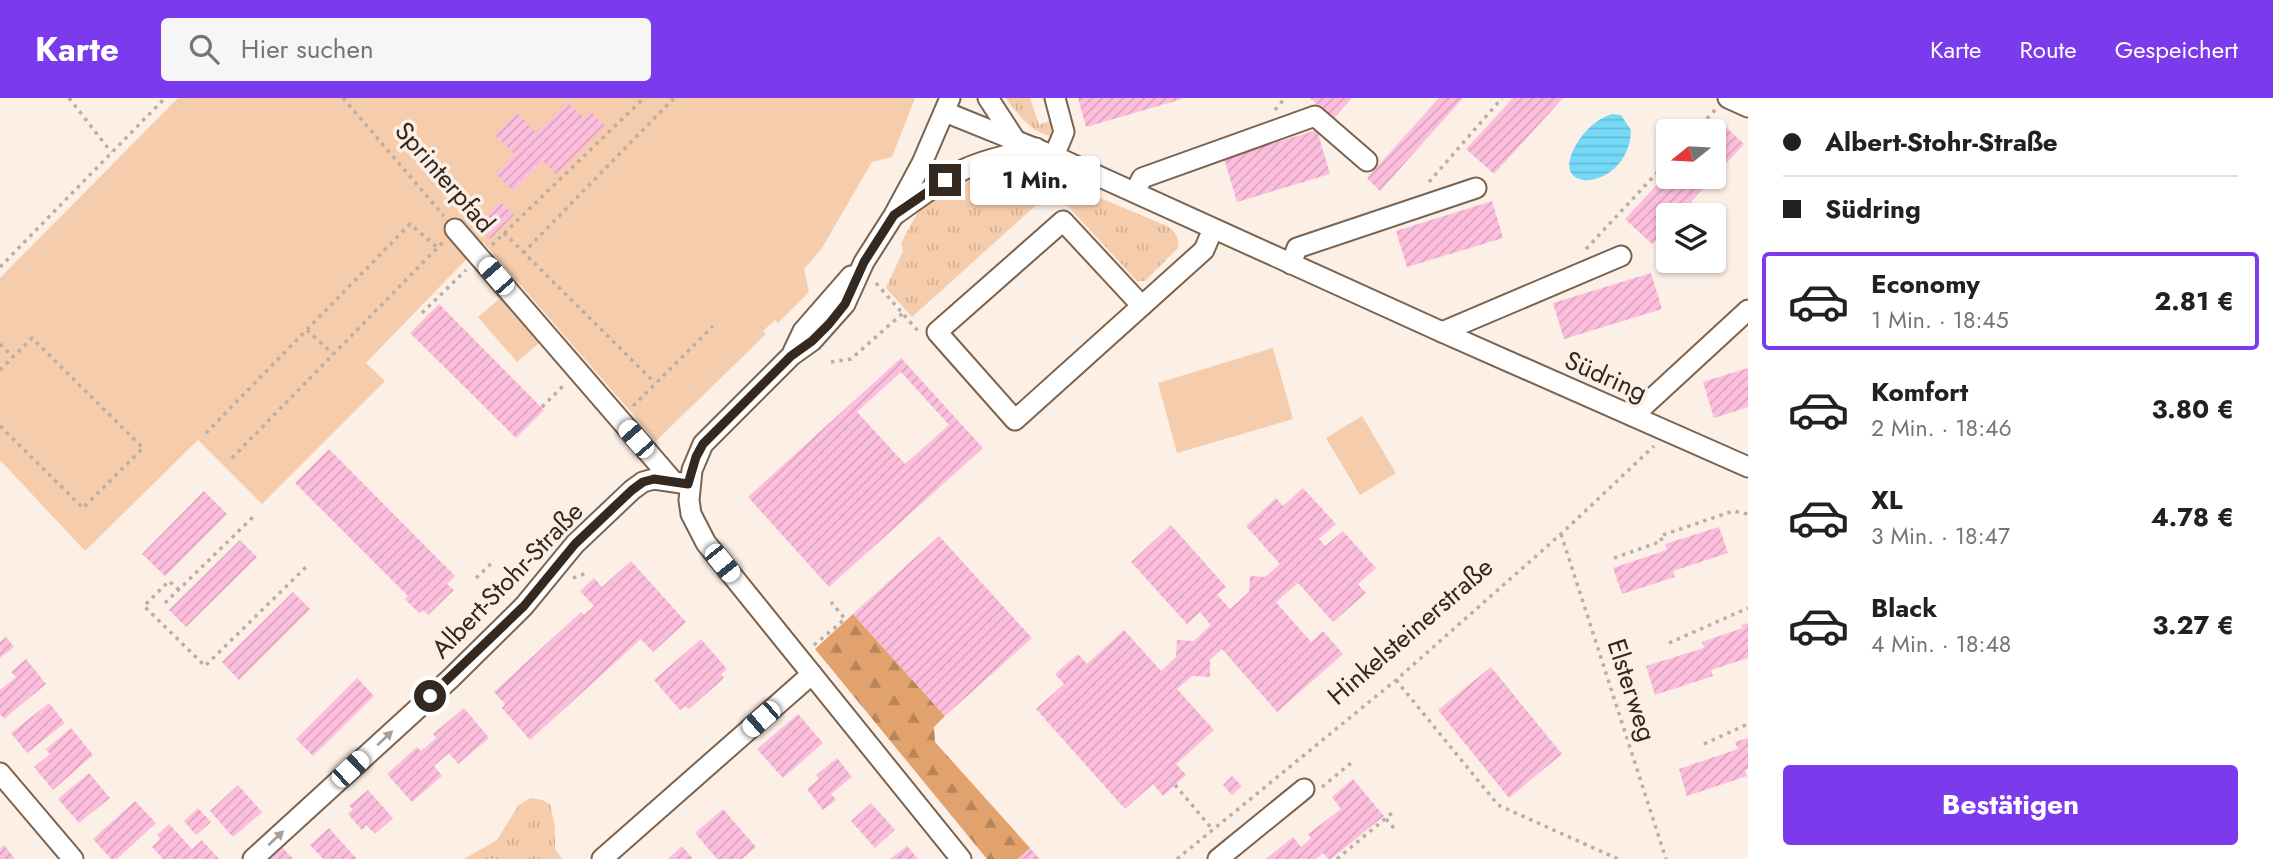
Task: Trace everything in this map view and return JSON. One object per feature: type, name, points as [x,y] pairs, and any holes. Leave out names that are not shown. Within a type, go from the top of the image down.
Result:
[{"type":"street","points":[[988,98],[1014,138]]},
{"type":"street","points":[[894,215],[967,168],[985,161],[1045,152],[1064,132],[1055,98]]},
{"type":"street","points":[[1723,102],[1748,107]]},
{"type":"street","points":[[947,105],[922,163],[894,215],[864,262],[803,331],[791,356],[703,444],[680,483],[691,514],[706,543],[961,859]]},
{"type":"street","name":"Südring","points":[[947,105],[1213,229],[1748,467]]},
{"type":"street","points":[[1135,192],[1142,178],[1315,116],[1367,161]]},
{"type":"street","points":[[1291,264],[1297,248],[1476,188]]},
{"type":"street","points":[[1142,306],[1063,221],[937,332],[1015,420],[1142,306],[1204,250],[1213,229]]},
{"type":"street","name":"Sprinterpfad","points":[[456,229],[620,419],[680,483]]},
{"type":"street","points":[[1442,332],[1621,256]]},
{"type":"street","points":[[1633,416],[1748,310]]},
{"type":"street","name":"Albert-Stohr-Straße","points":[[253,859],[524,606],[575,544],[632,490],[643,482],[654,479],[680,483]]},
{"type":"street","points":[[602,859],[812,674]]},
{"type":"street","points":[[0,773],[73,859]]},
{"type":"street","points":[[1219,859],[1304,789]]},
{"type":"path","points":[[69,98],[111,152]]},
{"type":"path","points":[[0,267],[165,98]]},
{"type":"path","name":"Sprinterpfad","points":[[343,98],[456,229]]},
{"type":"path","points":[[422,313],[644,98]]},
{"type":"path","points":[[523,253],[674,98]]},
{"type":"path","points":[[1402,213],[1502,98]]},
{"type":"path","points":[[1707,119],[1723,102]]},
{"type":"path","points":[[1577,257],[1656,174]]},
{"type":"path","points":[[206,433],[410,224],[437,248]]},
{"type":"path","points":[[232,458],[456,229]]},
{"type":"path","points":[[504,233],[655,383]]},
{"type":"path","points":[[831,362],[850,359],[903,313]]},
{"type":"path","points":[[620,419],[713,326]]},
{"type":"path","points":[[307,330],[333,354]]},
{"type":"path","points":[[0,370],[32,338],[143,448],[83,508],[0,426]]},
{"type":"path","points":[[0,344],[13,357]]},
{"type":"path","points":[[542,407],[578,371]]},
{"type":"path","name":"Hinkelsteinerstraße","points":[[1177,859],[1396,680],[1561,534],[1668,432]]},
{"type":"path","points":[[1614,558],[1662,541],[1660,536],[1734,512],[1748,514]]},
{"type":"path","points":[[165,603],[254,516]]},
{"type":"path","name":"Elsterweg","points":[[1561,534],[1666,859]]},
{"type":"path","points":[[476,578],[494,561]]},
{"type":"path","points":[[179,590],[169,581],[144,606],[205,666],[307,566]]},
{"type":"path","points":[[810,648],[845,619],[831,602]]},
{"type":"path","points":[[1669,643],[1748,608]]},
{"type":"path","points":[[1396,680],[1498,805],[1618,859]]},
{"type":"path","points":[[1704,744],[1748,724]]},
{"type":"path","points":[[1304,789],[1317,791],[1351,763]]},
{"type":"path","points":[[1175,785],[1213,830]]},
{"type":"path","points":[[1337,859],[1392,813]]},
{"type":"path","points":[[1386,819],[1397,832]]},
{"type":"green space","points":[[178,98],[915,98],[892,157],[872,162],[822,248],[804,269],[809,292],[778,323],[775,320],[763,331],[766,334],[656,441],[483,242],[366,363],[385,381],[262,504],[198,440],[85,551],[0,460],[0,278]]},
{"type":"green space","points":[[1006,98],[1030,98],[1039,125],[1053,120],[1050,136],[1030,126]]},
{"type":"green space","points":[[1007,171],[1028,171],[1047,176],[1167,226],[1176,236],[1178,248],[1145,281],[1137,281],[1053,190],[912,317],[886,288],[903,251],[901,244],[917,214],[935,197],[958,184]]},
{"type":"green space","points":[[500,298],[539,343],[517,362],[478,317]]},
{"type":"green space","points":[[1273,348],[1293,419],[1177,453],[1158,383]]},
{"type":"green space","points":[[1362,416],[1396,473],[1360,495],[1326,438]]},
{"type":"green space","points":[[853,614],[945,716],[934,727],[935,742],[1030,848],[1018,859],[987,859],[815,649]]},
{"type":"green space","points":[[530,798],[550,804],[555,827],[555,849],[562,859],[464,859],[497,840],[518,806]]},
{"type":"water","points":[[1612,114],[1621,115],[1631,130],[1627,151],[1617,166],[1604,176],[1590,180],[1578,179],[1571,172],[1570,159],[1579,140],[1593,124]]},
{"type":"building","points":[[1078,98],[1182,98],[1182,99],[1086,127]]},
{"type":"building","points":[[1310,98],[1352,98],[1333,119]]},
{"type":"building","points":[[1439,98],[1463,98],[1380,191],[1367,178]]},
{"type":"building","points":[[1513,98],[1563,98],[1494,174],[1466,149]]},
{"type":"building","points":[[567,102],[585,119],[591,112],[605,126],[557,175],[543,161],[513,191],[496,174],[515,155],[495,135],[517,113],[537,133]]},
{"type":"building","points":[[1726,127],[1744,144],[1726,164]]},
{"type":"building","points":[[1317,130],[1330,174],[1237,202],[1224,158]]},
{"type":"building","points":[[1656,186],[1656,189],[1703,189],[1690,203],[1656,203],[1656,240],[1652,244],[1625,219]]},
{"type":"building","points":[[1492,201],[1503,238],[1407,267],[1396,231]]},
{"type":"building","points":[[500,202],[514,215],[490,239],[476,226]]},
{"type":"building","points":[[1651,273],[1662,309],[1564,339],[1553,303]]},
{"type":"building","points":[[439,304],[544,410],[516,438],[410,333]]},
{"type":"building","points":[[901,358],[983,448],[829,587],[748,497]],"holes":[[[901,372],[949,425],[905,464],[857,412]]]},
{"type":"building","points":[[1748,368],[1748,407],[1714,418],[1703,382]]},
{"type":"building","points":[[329,449],[455,576],[447,584],[454,590],[428,615],[423,610],[419,613],[405,599],[408,596],[295,483]]},
{"type":"building","points":[[1303,488],[1336,524],[1319,539],[1325,546],[1343,531],[1376,568],[1358,584],[1366,593],[1333,622],[1298,583],[1276,602],[1311,642],[1323,631],[1343,654],[1277,712],[1222,649],[1210,660],[1210,677],[1192,676],[1177,689],[1214,730],[1176,764],[1186,775],[1163,796],[1153,784],[1125,809],[1036,709],[1064,684],[1055,674],[1078,654],[1087,664],[1124,630],[1161,671],[1176,657],[1177,640],[1194,641],[1211,625],[1200,612],[1187,624],[1131,562],[1171,525],[1226,587],[1217,595],[1230,609],[1249,592],[1250,576],[1265,577],[1280,564],[1246,526],[1276,498],[1283,506]]},
{"type":"building","points":[[204,491],[227,514],[165,576],[142,554]]},
{"type":"building","points":[[1719,527],[1728,553],[1673,571],[1675,577],[1622,594],[1613,568],[1667,550],[1665,544]]},
{"type":"building","points":[[939,536],[1032,638],[945,716],[853,614]]},
{"type":"building","points":[[240,540],[257,557],[186,627],[169,610]]},
{"type":"building","points":[[631,561],[686,622],[653,652],[641,639],[530,740],[502,708],[505,704],[494,692],[581,612],[584,615],[594,606],[580,591],[594,578],[602,587]]},
{"type":"building","points":[[293,592],[310,609],[239,680],[222,662]]},
{"type":"building","points":[[1748,623],[1748,658],[1711,670],[1713,676],[1655,695],[1646,666],[1704,648],[1702,642],[1743,628],[1741,625]]},
{"type":"building","points":[[6,637],[14,647],[0,658],[0,642]]},
{"type":"building","points":[[701,639],[727,669],[721,674],[724,678],[689,709],[685,706],[680,710],[654,680]]},
{"type":"building","points":[[26,659],[46,684],[4,719],[0,714],[0,690],[16,677],[11,672]]},
{"type":"building","points":[[1491,667],[1562,754],[1509,798],[1438,710]]},
{"type":"building","points":[[357,678],[374,696],[313,756],[296,739]]},
{"type":"building","points":[[49,703],[65,723],[27,753],[11,733]]},
{"type":"building","points":[[464,708],[489,738],[458,764],[449,753],[434,766],[442,776],[412,802],[387,774],[417,747],[421,751],[436,738],[433,734]]},
{"type":"building","points":[[798,714],[823,743],[783,778],[757,749]]},
{"type":"building","points":[[71,728],[93,755],[53,790],[34,767],[50,754],[46,749]]},
{"type":"building","points":[[1748,738],[1748,769],[1745,770],[1747,776],[1687,796],[1679,769],[1738,749],[1735,742]]},
{"type":"building","points":[[837,758],[852,777],[831,794],[836,800],[823,810],[807,789],[819,779],[816,775]]},
{"type":"building","points":[[89,773],[110,798],[79,823],[58,799]]},
{"type":"building","points":[[1232,776],[1242,786],[1232,795],[1223,785]]},
{"type":"building","points":[[1353,779],[1384,816],[1331,859],[1323,853],[1316,859],[1266,859],[1293,837],[1301,847],[1311,838],[1308,834],[1341,809],[1332,797]]},
{"type":"building","points":[[238,785],[262,812],[233,837],[210,811]]},
{"type":"building","points":[[368,790],[393,818],[375,834],[366,825],[362,830],[348,814],[353,809],[349,806]]},
{"type":"building","points":[[135,801],[156,823],[117,859],[111,859],[93,839]]},
{"type":"building","points":[[871,803],[895,830],[875,848],[851,821]]},
{"type":"building","points":[[198,808],[211,822],[196,835],[184,821]]},
{"type":"building","points":[[723,809],[756,847],[742,859],[717,859],[695,833]]},
{"type":"building","points":[[169,824],[192,849],[202,840],[219,859],[163,859],[152,847],[160,839],[157,835]]},
{"type":"building","points":[[329,828],[357,859],[323,859],[310,845]]},
{"type":"building","points":[[4,845],[15,859],[0,859],[0,849]]},
{"type":"building","points":[[682,846],[693,859],[668,859]]},
{"type":"building","points":[[907,846],[918,859],[890,859]]},
{"type":"building","points":[[282,847],[293,859],[270,859]]},
{"type":"building","points":[[1030,848],[1040,859],[1018,859]]},
{"type":"route","points":[[430,696],[524,606],[575,544],[632,490],[643,482],[654,479],[688,484],[703,444],[791,356],[812,341],[845,304],[864,262],[894,215],[945,180]]}]
